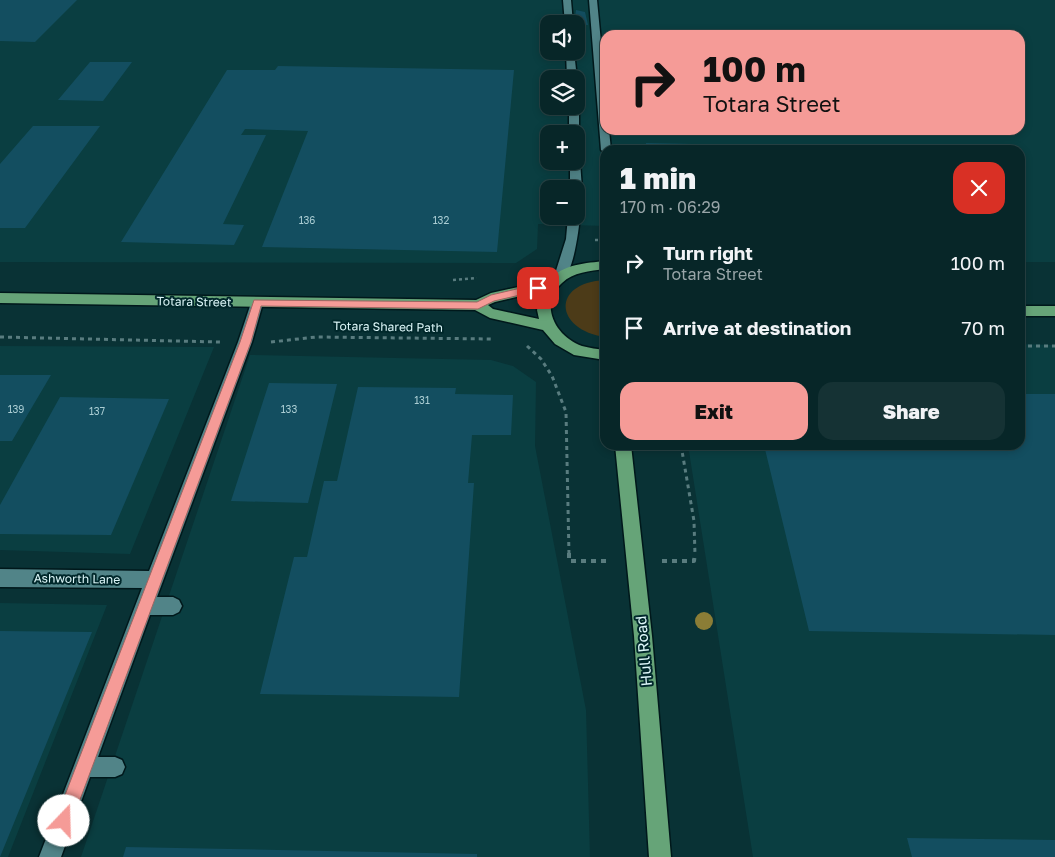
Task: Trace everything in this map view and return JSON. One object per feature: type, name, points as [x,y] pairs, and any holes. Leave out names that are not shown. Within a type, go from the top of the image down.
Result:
[{"type":"main road","name":"Totara Street","points":[[0,298],[478,305],[491,298],[556,281],[582,268],[600,266]]},
{"type":"main road","points":[[556,281],[544,296],[544,320],[560,339],[586,352],[600,354]]},
{"type":"main road","name":"Totara Street","points":[[478,305],[490,313],[524,319],[548,326]]},
{"type":"main road","points":[[1025,310],[1055,311]]},
{"type":"main road","name":"Hull Road","points":[[624,450],[643,636],[660,857]]},
{"type":"street","points":[[567,0],[568,15]]},
{"type":"street","points":[[593,0],[600,81]]},
{"type":"street","points":[[556,281],[572,240],[573,225]]},
{"type":"street","points":[[50,857],[245,342],[257,303]]},
{"type":"street","name":"Ashworth Lane","points":[[0,578],[154,580]]},
{"type":"street","points":[[144,606],[173,606]]},
{"type":"street","points":[[84,767],[115,767]]},
{"type":"path","name":"Totara Shared Path","points":[[0,338],[245,342],[281,342],[316,337],[498,339]]},
{"type":"path","points":[[523,344],[530,348],[547,368],[563,399],[566,438],[569,560],[590,560]]},
{"type":"path","points":[[1025,346],[1055,346]]},
{"type":"path","points":[[681,450],[695,538],[696,556],[694,561],[681,560]]},
{"type":"shaded area","points":[[0,0],[1055,0],[1055,262],[1025,262],[1025,145],[600,145],[600,226],[572,225],[585,225],[585,180],[540,180],[540,224],[538,224],[537,249],[516,263],[0,262]]},
{"type":"shaded area","points":[[600,281],[600,336],[588,333],[576,326],[569,317],[566,307],[568,298],[575,289],[587,283]]},
{"type":"shaded area","points":[[1025,344],[1055,345],[1055,857],[753,857],[689,450],[1025,450]]},
{"type":"shaded area","points":[[0,346],[214,347],[130,554],[0,550]]},
{"type":"shaded area","points":[[250,355],[491,360],[513,366],[536,382],[535,446],[586,710],[590,857],[81,857]]},
{"type":"shaded area","points":[[0,603],[107,605],[8,857],[0,857]]},
{"type":"building","points":[[0,0],[77,0],[35,42],[0,41]]},
{"type":"building","points":[[576,10],[585,12],[588,25],[585,25],[585,15],[575,15]]},
{"type":"building","points":[[90,62],[132,62],[103,101],[58,100]]},
{"type":"building","points":[[278,66],[514,70],[497,252],[262,247],[308,131],[245,129],[241,135],[266,135],[223,224],[244,225],[234,245],[121,242],[227,70],[275,70]]},
{"type":"building","points":[[33,126],[100,126],[25,228],[0,228],[0,164]]},
{"type":"building","points":[[646,143],[744,145],[646,145]]},
{"type":"building","points":[[0,375],[51,375],[12,441],[0,441]]},
{"type":"building","points":[[269,383],[337,384],[308,503],[231,501]]},
{"type":"building","points":[[358,387],[456,388],[455,394],[513,395],[511,435],[472,435],[468,483],[474,483],[459,697],[260,694],[294,557],[307,557],[324,481],[337,481]]},
{"type":"building","points":[[1025,394],[1055,394],[1055,635],[809,631],[765,450],[1025,450]]},
{"type":"building","points":[[60,397],[169,399],[111,535],[0,534],[0,505]]},
{"type":"building","points":[[0,631],[92,632],[0,857]]},
{"type":"building","points":[[907,838],[1055,840],[1055,857],[912,857]]},
{"type":"building","points":[[126,847],[477,854],[477,857],[123,857]]},
{"type":"route","points":[[64,821],[245,342],[257,303],[478,305],[491,298],[538,288]]}]
